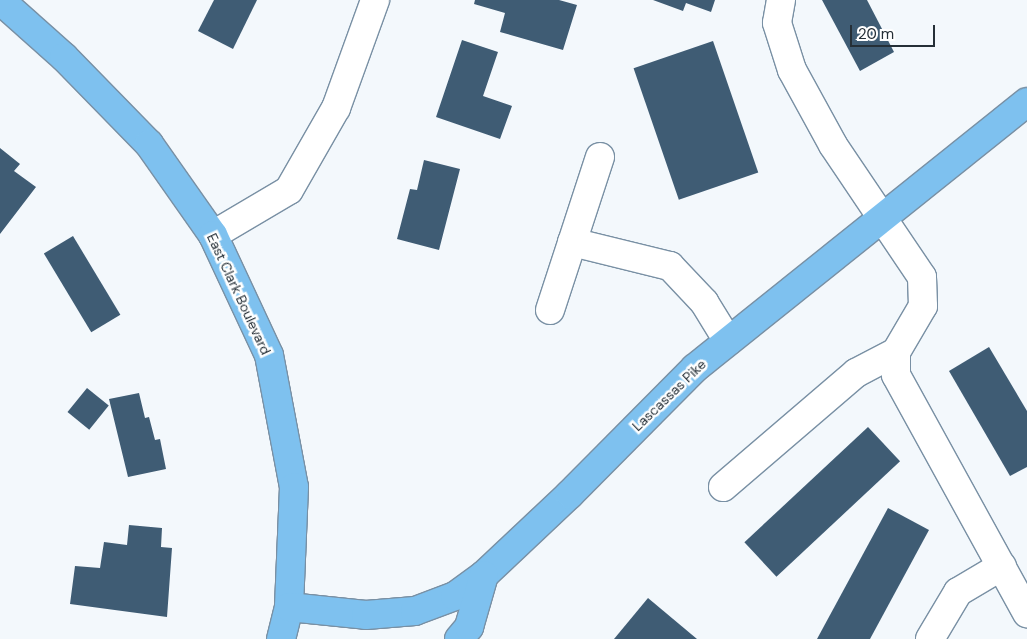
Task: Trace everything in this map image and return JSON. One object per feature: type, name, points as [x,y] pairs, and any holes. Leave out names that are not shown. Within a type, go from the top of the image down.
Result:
[{"type":"main road","name":"East Clark Boulevard","points":[[0,0],[64,57],[149,144],[214,235],[269,355],[294,487],[289,607],[281,639]]},
{"type":"main road","name":"Lascassas Pike","points":[[289,607],[366,614],[415,611],[455,596],[484,575],[570,494],[695,368],[1027,102]]},
{"type":"main road","points":[[459,639],[469,627],[484,575]]},
{"type":"street","points":[[214,235],[289,190],[336,108],[375,0]]},
{"type":"street","points":[[722,487],[856,373],[896,352],[924,306],[922,277],[833,145],[792,70],[777,23],[781,0]]},
{"type":"street","points":[[550,310],[600,157]]},
{"type":"street","points":[[572,242],[670,266],[704,302],[728,342]]},
{"type":"street","points":[[896,352],[896,375],[1027,613]]},
{"type":"street","points":[[930,639],[958,592],[1002,566]]},
{"type":"building","points":[[214,0],[257,0],[233,49],[198,31]]},
{"type":"building","points":[[475,0],[559,0],[577,5],[563,50],[500,32],[505,13],[474,4]]},
{"type":"building","points":[[653,0],[715,0],[711,12],[686,3],[683,11]]},
{"type":"building","points":[[822,0],[867,0],[894,52],[860,71]]},
{"type":"building","points":[[462,40],[498,52],[483,96],[512,106],[500,139],[436,117]]},
{"type":"building","points":[[713,41],[758,172],[679,200],[634,68]]},
{"type":"building","points":[[0,148],[20,164],[14,171],[36,187],[0,234]]},
{"type":"building","points":[[424,160],[460,169],[439,250],[397,239],[410,189],[417,190]]},
{"type":"building","points":[[73,236],[120,315],[91,332],[44,254]]},
{"type":"building","points":[[989,347],[1027,411],[1027,467],[1010,476],[949,371]]},
{"type":"building","points":[[87,388],[109,406],[89,430],[67,412]]},
{"type":"building","points":[[139,393],[145,418],[149,417],[155,440],[160,439],[166,469],[128,477],[109,399]]},
{"type":"building","points":[[868,427],[900,461],[776,577],[744,542]]},
{"type":"building","points":[[888,508],[929,530],[870,639],[817,639]]},
{"type":"building","points":[[129,525],[162,528],[161,547],[172,548],[167,617],[70,604],[75,566],[100,568],[104,542],[127,545]]},
{"type":"building","points":[[648,598],[697,639],[614,639]]}]
